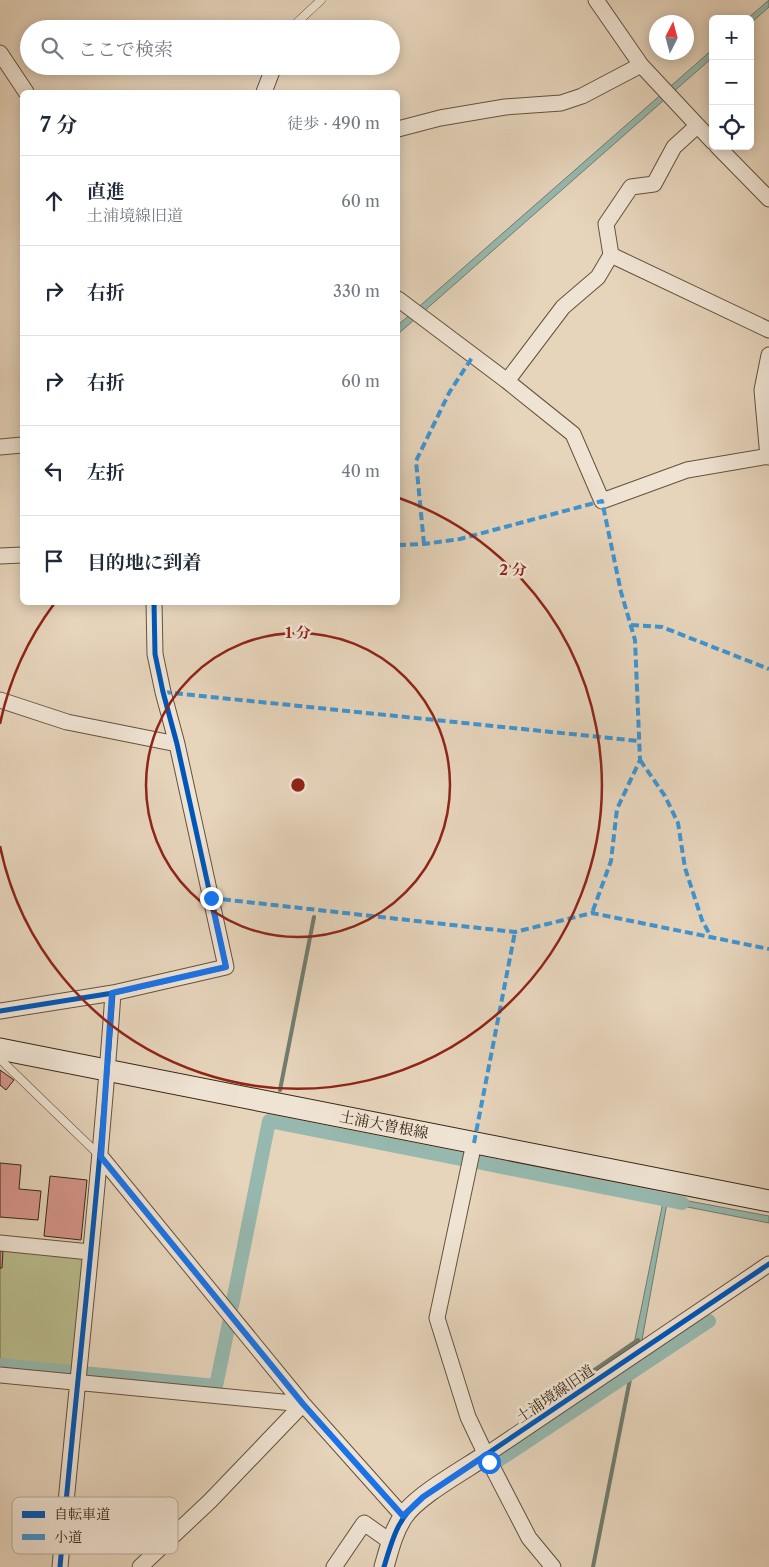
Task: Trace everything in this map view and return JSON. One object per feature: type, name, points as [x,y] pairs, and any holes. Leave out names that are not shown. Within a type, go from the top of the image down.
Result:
[{"type":"main road","name":"土浦大曽根線","points":[[0,1049],[769,1200]]},
{"type":"street","points":[[596,0],[641,65],[709,138]]},
{"type":"street","points":[[0,53],[25,90]]},
{"type":"street","points":[[400,128],[440,118],[505,107],[561,103],[582,96],[641,65]]},
{"type":"street","points":[[265,90],[271,75]]},
{"type":"street","points":[[508,381],[563,307],[598,277],[611,255],[606,224],[632,187],[654,184],[674,147],[697,126]]},
{"type":"street","points":[[721,150],[769,199]]},
{"type":"street","points":[[611,255],[769,330]]},
{"type":"street","points":[[400,300],[508,381],[573,434],[602,501],[687,470],[769,457],[762,390],[769,355]]},
{"type":"street","points":[[0,447],[20,445]]},
{"type":"street","points":[[0,556],[20,555]]},
{"type":"street","points":[[0,1011],[112,993],[226,967],[178,744],[163,692],[155,654],[154,605]]},
{"type":"street","points":[[0,700],[67,722],[178,744]]},
{"type":"street","points":[[66,1497],[76,1382],[101,1157],[112,993]]},
{"type":"street","points":[[474,1143],[437,1318],[468,1417],[529,1538],[553,1567]]},
{"type":"street","points":[[101,1157],[303,1404],[403,1516]]},
{"type":"street","points":[[0,1243],[90,1252]]},
{"type":"street","name":"土浦境線旧道","points":[[384,1567],[391,1542],[403,1516],[423,1497],[769,1264]]},
{"type":"street","points":[[0,1375],[303,1404]]},
{"type":"street","points":[[178,1531],[210,1501],[303,1404]]},
{"type":"street","points":[[334,1567],[364,1523],[391,1542]]},
{"type":"street","points":[[60,1567],[61,1554]]},
{"type":"street","points":[[140,1567],[154,1554]]},
{"type":"lane","points":[[300,20],[321,0]]},
{"type":"lane","points":[[0,1059],[101,1157]]},
{"type":"green space","points":[[0,1249],[86,1256],[72,1367],[0,1361]]},
{"type":"water","points":[[769,0],[769,7],[754,20],[754,15],[752,15]]},
{"type":"water","points":[[709,53],[709,61],[400,332],[400,323]]},
{"type":"water","points":[[667,1197],[769,1216],[769,1223],[667,1203],[635,1373],[629,1375],[629,1367],[635,1346],[663,1202]]},
{"type":"building","points":[[0,1070],[14,1080],[6,1090],[0,1085]]},
{"type":"building","points":[[0,1163],[21,1165],[19,1189],[41,1191],[38,1220],[0,1217]]},
{"type":"building","points":[[50,1176],[87,1180],[81,1240],[44,1236]]},
{"type":"building","points":[[0,1251],[3,1251],[2,1268],[0,1268]]},
{"type":"waterway","points":[[280,1090],[314,917]]},
{"type":"waterway","points":[[232,1306],[269,1121],[466,1160]]},
{"type":"waterway","points":[[477,1162],[682,1203]]},
{"type":"waterway","points":[[499,1460],[709,1321]]},
{"type":"waterway","points":[[0,1365],[216,1386],[229,1323]]},
{"type":"waterway","points":[[535,1411],[638,1340]]},
{"type":"waterway","points":[[593,1567],[632,1369]]},
{"type":"marked path","points":[[424,544],[416,461],[449,393],[473,356]]},
{"type":"marked path","points":[[400,545],[460,539],[602,501],[621,592],[635,640],[640,760],[617,809],[611,861],[592,913]]},
{"type":"marked path","points":[[631,625],[662,627],[769,669]]},
{"type":"marked path","points":[[163,692],[639,741]]},
{"type":"marked path","points":[[640,760],[665,796],[678,823],[685,868],[702,920],[711,937]]},
{"type":"marked path","points":[[211,898],[515,932],[592,913],[769,949]]},
{"type":"marked path","points":[[474,1143],[515,932]]},
{"type":"cycle path","points":[[0,1011],[113,993],[226,967],[177,744],[155,654],[154,605]]},
{"type":"cycle path","points":[[67,1497],[95,1209],[113,993]]},
{"type":"cycle path","points":[[384,1567],[402,1520],[423,1497],[769,1264]]},
{"type":"cycle path","points":[[60,1567],[61,1554]]},
{"type":"route","points":[[211,898],[226,967],[112,993],[101,1157],[303,1404],[403,1516],[423,1497],[486,1455],[489,1462]]}]
